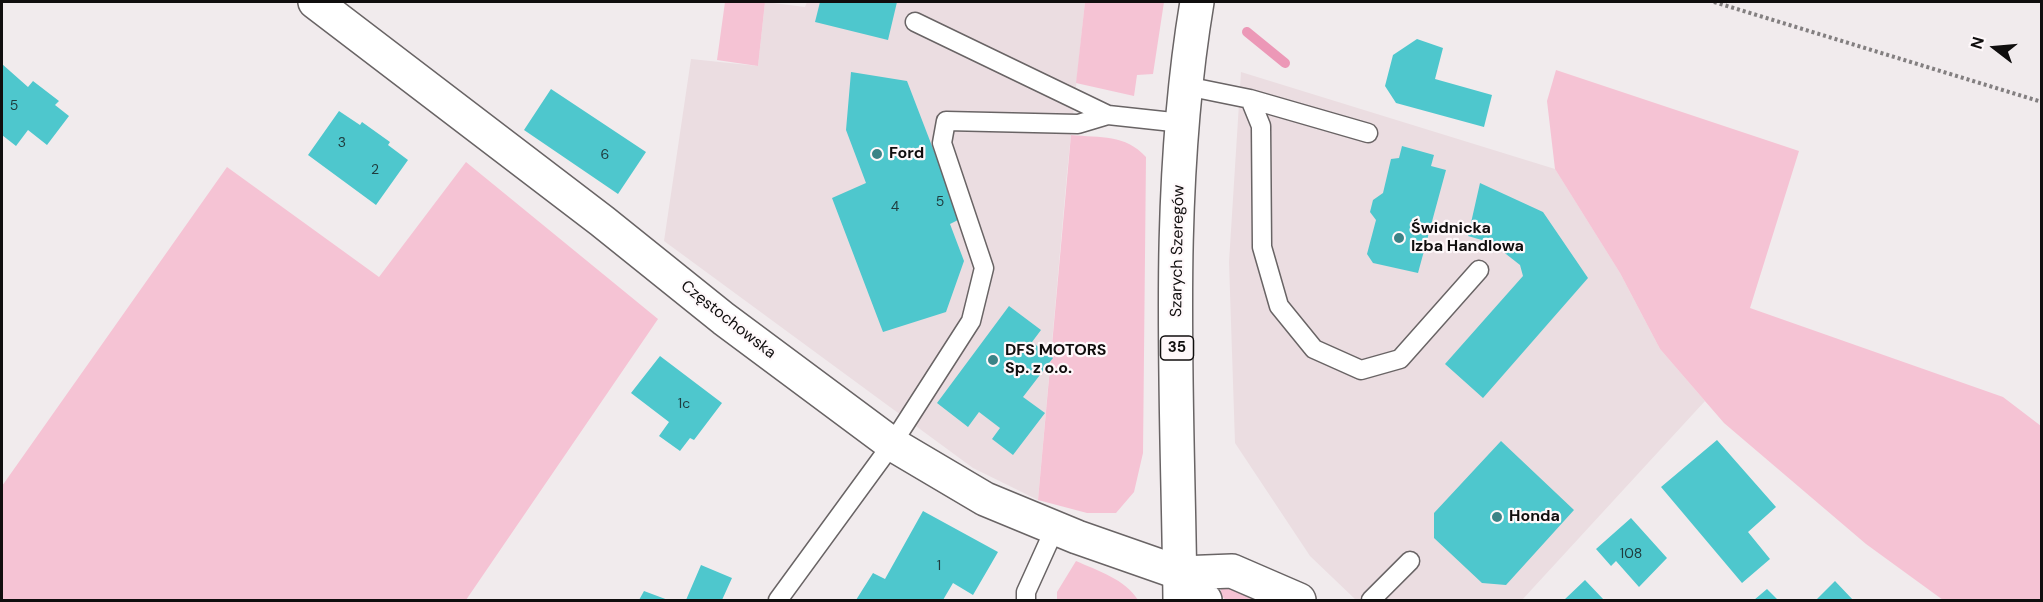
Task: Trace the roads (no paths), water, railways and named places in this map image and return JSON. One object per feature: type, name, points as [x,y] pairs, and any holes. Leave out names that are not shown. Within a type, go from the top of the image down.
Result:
[{"type":"street","name":"Częstochowska","points":[[315,2],[602,221],[724,319],[892,444],[986,499],[1145,563],[1180,587]]},
{"type":"street","name":"Szarych Szeregów","points":[[1180,587],[1176,323],[1182,123],[1197,2]]},
{"type":"street","points":[[1180,587],[1232,571],[1299,600]]},
{"type":"street","points":[[1180,587],[1205,600]]},
{"type":"lane","points":[[915,22],[1108,115],[1182,123]]},
{"type":"lane","points":[[1186,86],[1250,99],[1368,133]]},
{"type":"lane","points":[[1250,99],[1261,126],[1262,247],[1278,306],[1314,349],[1361,370],[1400,358],[1479,270]]},
{"type":"lane","points":[[778,600],[892,444],[971,321],[984,268],[942,143],[946,121],[1078,124],[1108,115]]},
{"type":"lane","points":[[1026,600],[1026,592],[1054,528]]},
{"type":"lane","points":[[1371,600],[1410,561]]},
{"type":"waterway","points":[[1247,32],[1285,63]]},
{"type":"place","name":"Ford","points":[[877,154]]},
{"type":"place","name":"Świdnicka Izba Handlowa","points":[[1399,238]]},
{"type":"place","name":"DFS MOTORS Sp. z o.o.","points":[[993,360]]},
{"type":"place","name":"Honda","points":[[1497,517]]}]
